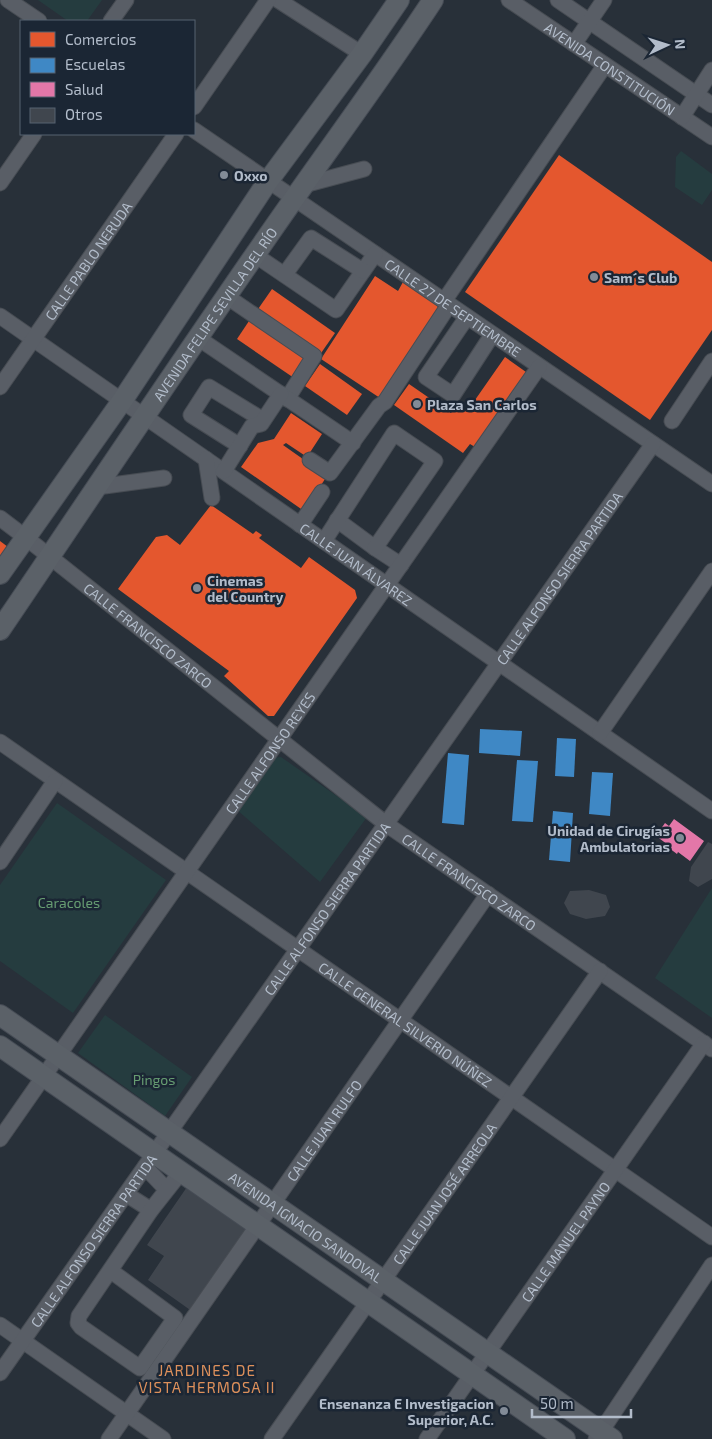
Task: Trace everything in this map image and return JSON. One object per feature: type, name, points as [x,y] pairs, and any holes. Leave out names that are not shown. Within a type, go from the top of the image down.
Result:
[{"type":"main road","name":"AVENIDA FELIPE SEVILLA DEL RÍO","points":[[0,574],[122,401],[268,181],[362,54],[399,0]]},
{"type":"main road","name":"AVENIDA FELIPE SEVILLA DEL RÍO","points":[[0,630],[226,296],[384,73],[433,0]]},
{"type":"main road","name":"AVENIDA IGNACIO SANDOVAL","points":[[0,1014],[488,1352],[603,1436]]},
{"type":"main road","name":"AVENIDA IGNACIO SANDOVAL","points":[[0,1046],[43,1076],[150,1160],[181,1172],[565,1439]]},
{"type":"street","points":[[8,0],[38,20]]},
{"type":"street","points":[[112,20],[126,0]]},
{"type":"street","points":[[195,107],[268,0]]},
{"type":"street","points":[[278,0],[362,54]]},
{"type":"street","name":"AVENIDA CONSTITUCIÓN","points":[[509,0],[712,137]]},
{"type":"street","name":"AVENIDA CONSTITUCIÓN","points":[[558,0],[712,105]]},
{"type":"street","points":[[574,44],[604,0]]},
{"type":"street","points":[[310,460],[330,473],[378,406],[385,402],[446,303],[605,64]]},
{"type":"street","points":[[682,117],[712,70]]},
{"type":"street","name":"CALLE 27 DE SEPTIEMBRE","points":[[195,131],[268,181],[299,192],[375,254],[712,484]]},
{"type":"street","points":[[0,183],[33,135]]},
{"type":"street","name":"CALLE PABLO NERUDA","points":[[0,387],[175,135]]},
{"type":"street","points":[[299,192],[364,169]]},
{"type":"street","points":[[285,274],[311,238],[363,271]]},
{"type":"street","points":[[255,255],[336,310],[375,254]]},
{"type":"street","points":[[224,471],[252,426],[261,424],[314,356],[226,296]]},
{"type":"street","name":"CALLE JUAN ÁLVAREZ","points":[[0,316],[712,811]]},
{"type":"street","points":[[467,317],[426,377],[452,395],[492,335]]},
{"type":"street","points":[[198,338],[353,443]]},
{"type":"street","points":[[672,421],[712,361]]},
{"type":"street","name":"CALLE ALFONSO REYES","points":[[0,1138],[539,367]]},
{"type":"street","points":[[240,446],[191,415],[210,387],[264,420]]},
{"type":"street","points":[[324,541],[394,433],[435,461],[375,548]]},
{"type":"street","name":"CALLE ALFONSO SIERRA PARTIDA","points":[[0,1373],[653,444]]},
{"type":"street","points":[[206,459],[212,498]]},
{"type":"street","points":[[97,487],[164,478]]},
{"type":"street","points":[[300,525],[322,492]]},
{"type":"street","name":"CALLE FRANCISCO ZARCO","points":[[0,518],[280,738],[386,824],[708,1046]]},
{"type":"street","points":[[337,520],[401,565]]},
{"type":"street","points":[[600,733],[712,571]]},
{"type":"street","name":"CALLE GENERAL SILVERIO NÚÑEZ","points":[[0,742],[712,1237]]},
{"type":"street","points":[[0,862],[55,781]]},
{"type":"street","name":"CALLE JUAN RULFO","points":[[108,1439],[488,894]]},
{"type":"street","name":"CALLE JUAN JOSÉ ARREOLA","points":[[272,1439],[600,972]]},
{"type":"street","name":"CALLE MANUEL PAYNO","points":[[427,1439],[615,1170],[708,1046]]},
{"type":"street","points":[[150,1160],[166,1190]]},
{"type":"street","points":[[111,1271],[175,1318],[140,1368],[81,1327],[78,1323],[79,1316],[151,1210],[181,1172]]},
{"type":"street","points":[[126,1194],[151,1210]]},
{"type":"street","points":[[603,1436],[712,1265]]},
{"type":"street","points":[[0,1325],[163,1439]]},
{"type":"green space","points":[[38,0],[102,0],[88,20],[67,20]]},
{"type":"green space","points":[[681,151],[712,174],[712,190],[702,205],[675,187],[676,157]]},
{"type":"green space","points":[[281,757],[367,817],[320,882],[236,809],[273,758]]},
{"type":"green space","name":"Caracoles","points":[[57,803],[166,880],[73,1013],[0,961],[0,885]]},
{"type":"green space","points":[[712,888],[712,1018],[655,978]]},
{"type":"green space","name":"Pingos","points":[[105,1015],[192,1077],[165,1116],[78,1053]]},
{"type":"building: Comercios","name":"Sam´s Club","points":[[559,155],[712,262],[712,330],[650,420],[465,292]]},
{"type":"building: Comercios","points":[[375,276],[398,291],[403,282],[439,306],[380,398],[321,359]]},
{"type":"building: Comercios","points":[[272,289],[335,333],[319,356],[256,312]]},
{"type":"building: Comercios","points":[[251,318],[308,358],[294,378],[237,339]]},
{"type":"building: Comercios","name":"Plaza San Carlos","points":[[505,357],[526,372],[475,447],[470,444],[463,453],[394,405],[409,384],[451,413],[458,403],[468,410]]},
{"type":"building: Comercios","points":[[320,364],[362,394],[347,415],[305,386]]},
{"type":"building: Comercios","points":[[291,413],[322,434],[307,457],[286,443],[283,445],[327,476],[304,511],[241,467],[258,443],[274,439]]},
{"type":"building: Comercios","points":[[211,505],[253,534],[256,531],[262,535],[259,538],[301,568],[309,557],[355,590],[357,598],[274,716],[268,716],[224,676],[229,671],[118,589],[156,537],[167,535],[180,545]]},
{"type":"building: Comercios","points":[[0,541],[8,547],[0,559]]},
{"type":"building: Escuelas","points":[[480,729],[522,731],[520,756],[479,753]]},
{"type":"building: Escuelas","points":[[557,738],[576,739],[574,777],[555,776]]},
{"type":"building: Escuelas","points":[[448,753],[469,755],[464,825],[442,823]]},
{"type":"building: Escuelas","points":[[517,760],[538,761],[533,822],[512,821]]},
{"type":"building: Escuelas","points":[[592,772],[613,773],[610,816],[589,814]]},
{"type":"building: Escuelas","points":[[553,811],[573,813],[570,862],[549,860]]},
{"type":"building: Salud","name":"Unidad de Cirugías Ambulatorias","points":[[674,819],[704,841],[690,861],[678,852],[677,854],[656,836],[665,823],[669,826]]},
{"type":"building: Otros","points":[[708,842],[712,844],[712,879],[698,887],[689,881],[691,867]]},
{"type":"building: Otros","points":[[589,890],[606,895],[610,907],[605,916],[586,919],[570,914],[564,903],[570,891]]},
{"type":"building: Otros","points":[[187,1187],[249,1230],[193,1312],[148,1280],[164,1256],[147,1245]]},
{"type":"place","name":"Oxxo","points":[[224,175]]},
{"type":"place","name":"Sam´s Club","points":[[594,277]]},
{"type":"place","name":"Plaza San Carlos","points":[[417,404]]},
{"type":"place","name":"Cinemas del Country","points":[[197,588]]},
{"type":"place","name":"Unidad de Cirugías Ambulatorias","points":[[680,838]]},
{"type":"place","name":"Ensenanza E Investigacion Superior, A.C.","points":[[504,1411]]},
{"type":"district","name":"JARDINES DE VISTA HERMOSA II","points":[[207,1378]]}]
